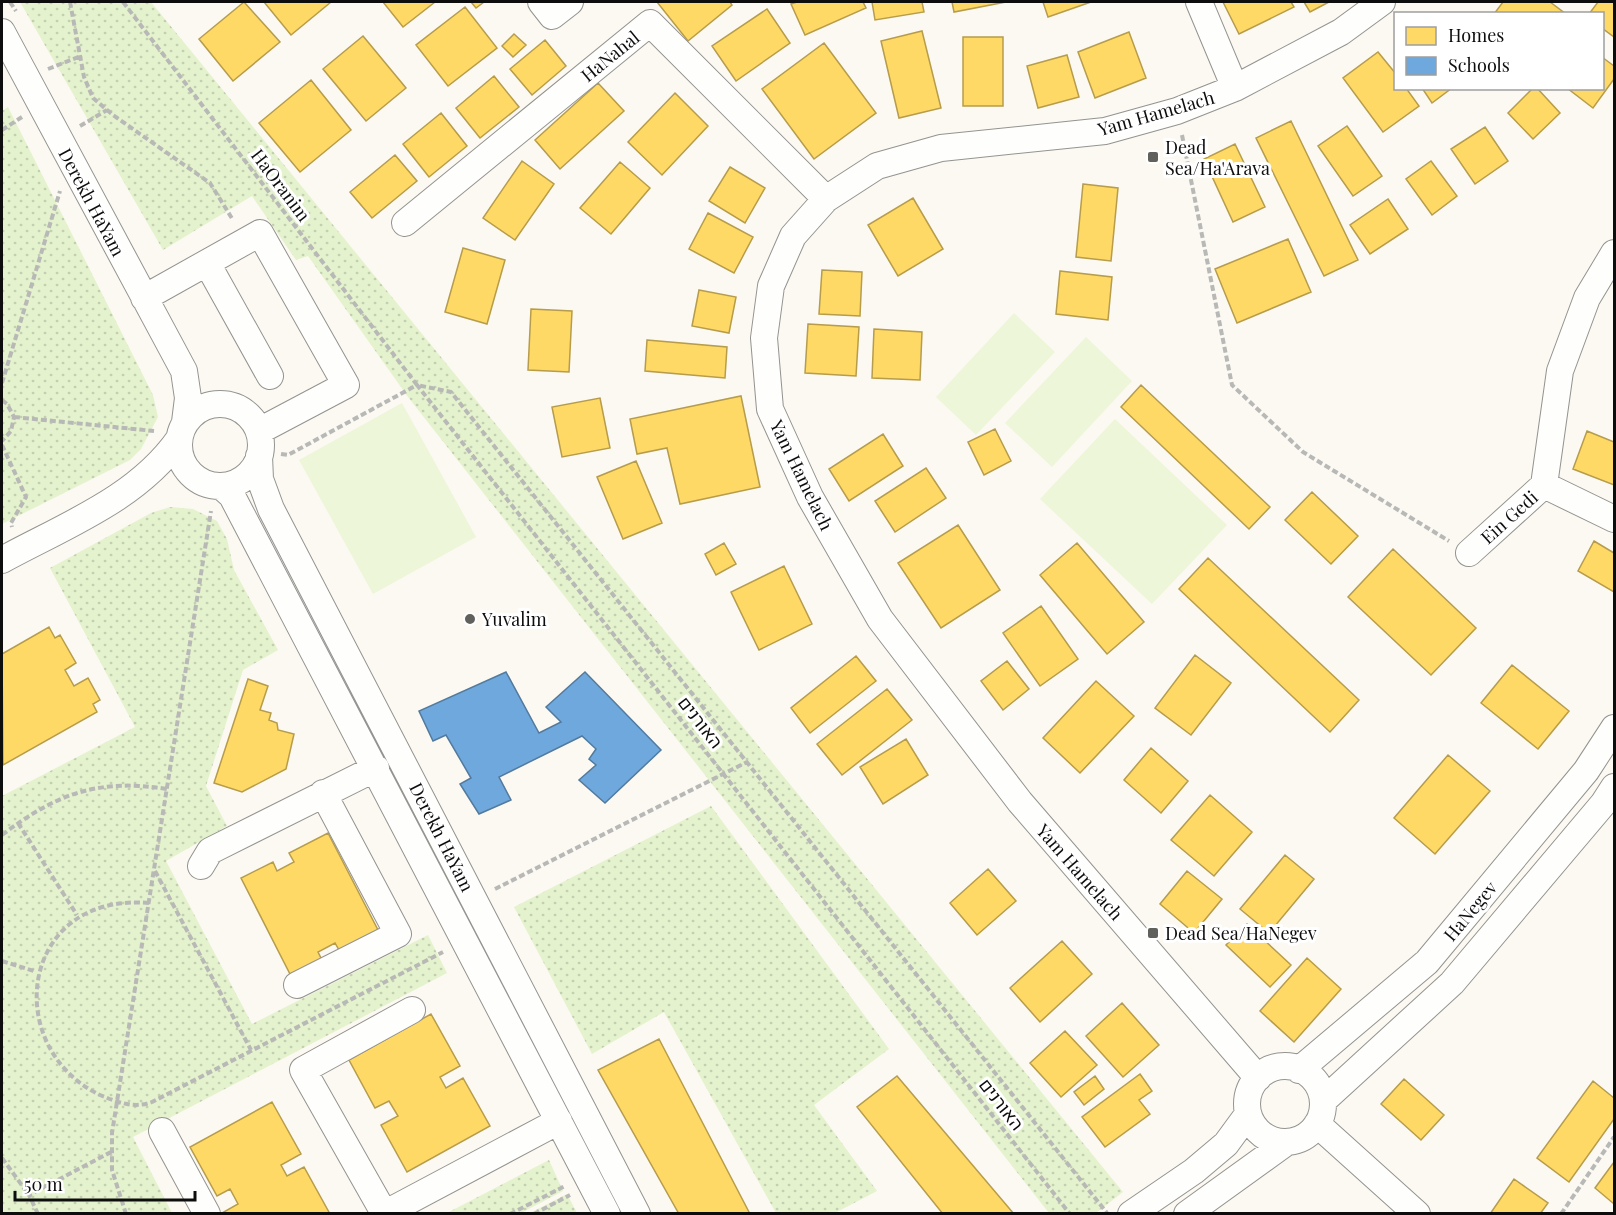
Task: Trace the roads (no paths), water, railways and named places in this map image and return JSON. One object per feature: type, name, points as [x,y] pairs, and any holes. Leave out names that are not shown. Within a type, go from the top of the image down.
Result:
[{"type":"street","points":[[1199,2],[1235,88]]},
{"type":"street","name":"Yam Hamelach","points":[[1258,1078],[999,775],[880,620],[810,497],[770,410],[764,338],[771,286],[793,236],[826,199],[877,166],[941,148],[1105,131],[1177,111],[1235,88],[1341,32],[1382,2]]},
{"type":"street","name":"HaNahal","points":[[405,223],[650,23],[826,199]]},
{"type":"street","name":"Derekh HaYam","points":[[2,32],[14,68],[64,149],[184,371],[207,393],[225,404]]},
{"type":"street","points":[[11,555],[126,493],[151,484],[211,484],[245,477],[254,468],[260,446],[346,385],[260,233],[144,298]]},
{"type":"street","points":[[1544,486],[1560,371],[1587,298],[1614,253]]},
{"type":"street","points":[[207,263],[270,376]]},
{"type":"street","name":"Derekh HaYam","points":[[182,431],[188,398],[184,371]]},
{"type":"street","points":[[126,493],[159,466],[194,412],[206,406],[225,404],[243,410],[260,446]]},
{"type":"street","points":[[182,431],[181,459],[188,471],[211,484]]},
{"type":"street","name":"Derekh HaYam","points":[[260,446],[260,479],[271,509],[637,1214]]},
{"type":"street","name":"Derekh HaYam","points":[[211,484],[232,496],[607,1214]]},
{"type":"street","name":"Ein Gedi","points":[[1469,554],[1544,486],[1614,519]]},
{"type":"street","name":"HaNegev","points":[[1299,1070],[1427,962],[1586,771],[1614,728]]},
{"type":"street","points":[[201,866],[210,851],[376,768]]},
{"type":"street","name":"HaNegev","points":[[1320,1113],[1452,983],[1598,811],[1614,787]]},
{"type":"street","points":[[297,985],[398,934],[323,793]]},
{"type":"street","points":[[412,1010],[303,1071],[384,1213],[559,1121]]},
{"type":"street","points":[[1320,1113],[1299,1140],[1287,1142],[1262,1135],[1248,1114],[1247,1101],[1258,1078],[1268,1071],[1280,1067],[1299,1070],[1313,1079],[1320,1113],[1417,1214]]},
{"type":"street","points":[[1131,1214],[1194,1171],[1226,1144],[1248,1114]]},
{"type":"street","points":[[162,1131],[207,1214]]},
{"type":"street","points":[[1187,1214],[1287,1142]]},
{"type":"place","name":"Dead Sea/Ha'Arava","points":[[1153,157]]},
{"type":"place","name":"Yuvalim","points":[[470,619]]},
{"type":"place","name":"Dead Sea/HaNegev","points":[[1153,933]]}]
